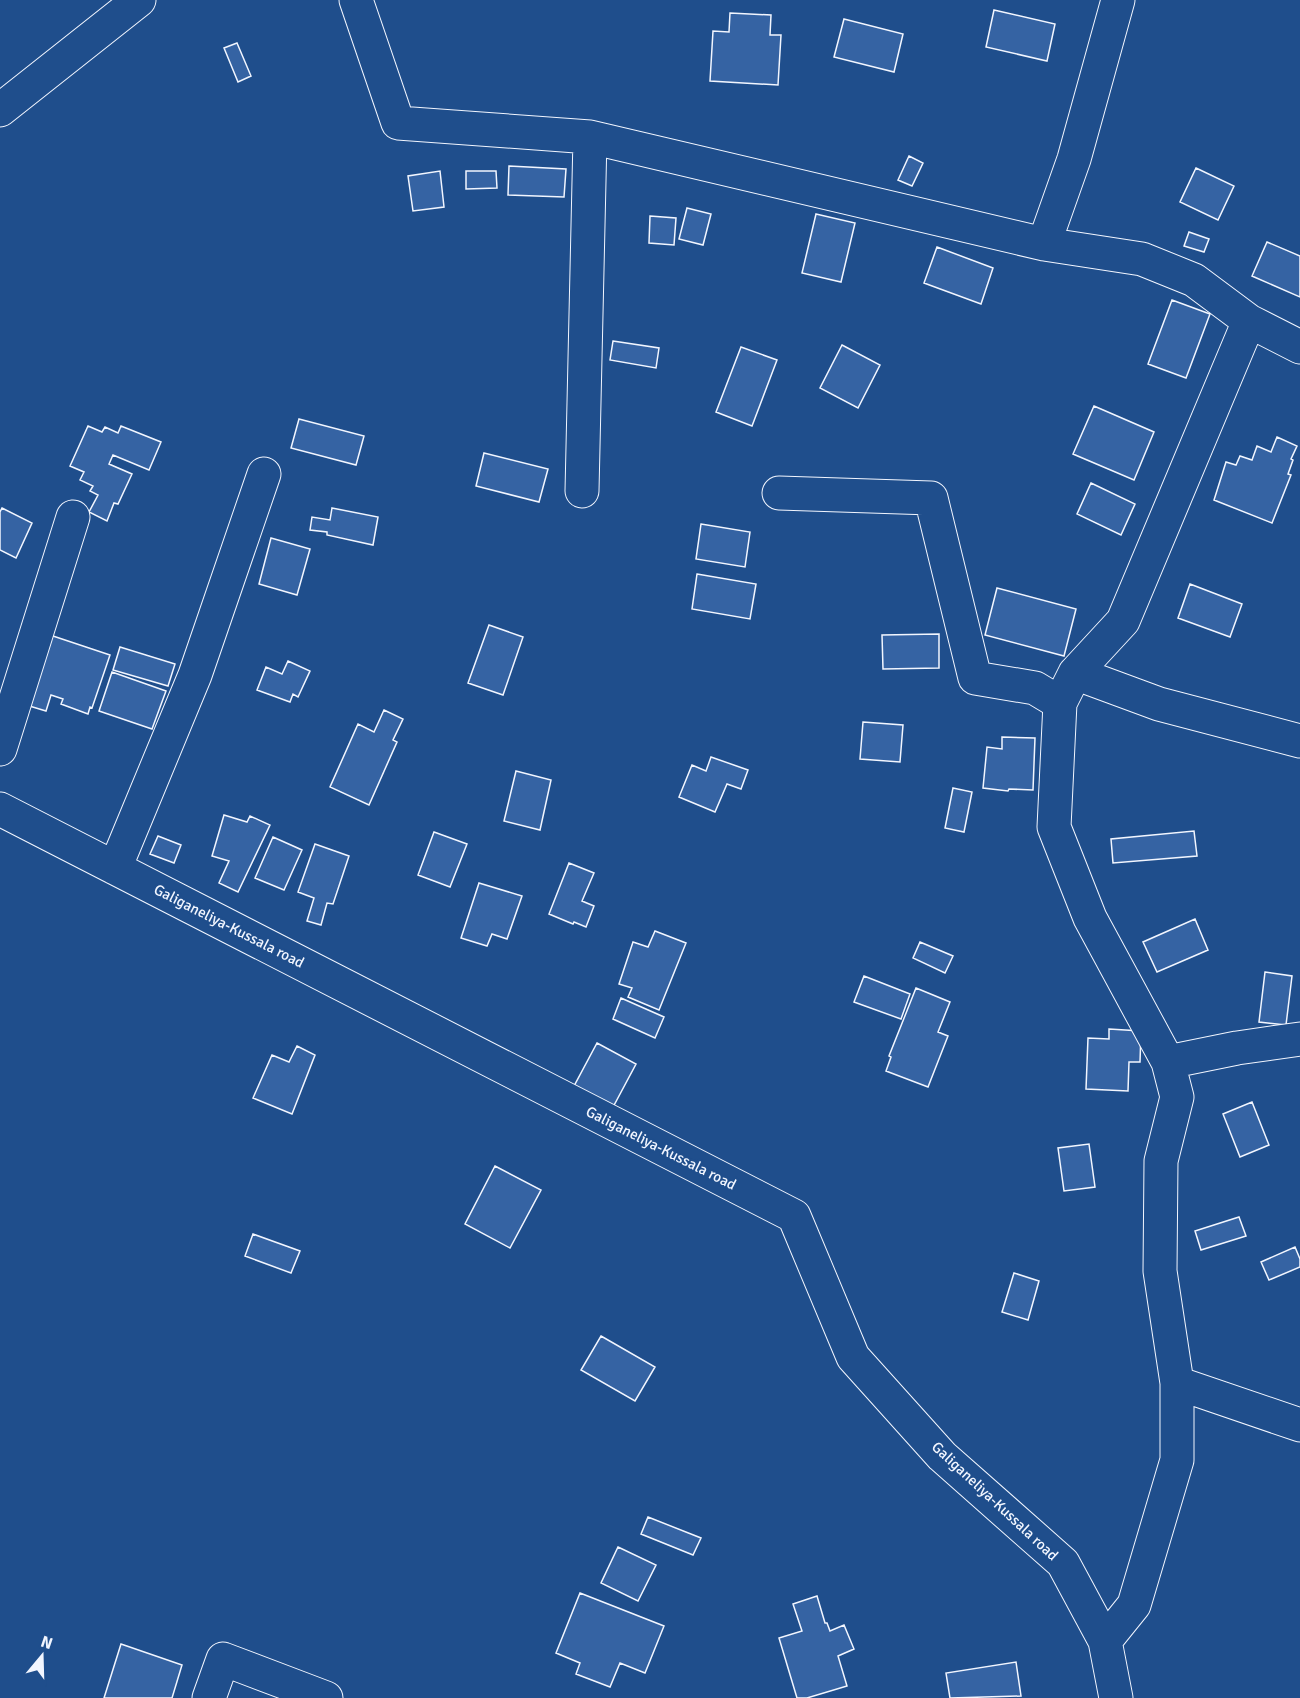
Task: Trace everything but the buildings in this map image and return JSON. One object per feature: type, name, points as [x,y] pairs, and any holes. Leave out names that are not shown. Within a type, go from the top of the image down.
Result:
[{"type":"street","points":[[0,110],[139,0]]},
{"type":"street","points":[[356,0],[398,123],[590,137],[1044,244],[1142,259],[1194,280],[1249,321],[1300,347]]},
{"type":"street","points":[[1044,244],[1074,159],[1118,0]]},
{"type":"street","points":[[582,490],[590,137]]},
{"type":"street","points":[[1105,1641],[1134,1605],[1177,1460],[1177,1383],[1160,1271],[1161,1161],[1177,1097],[1168,1062],[1090,918],[1054,827],[1060,703],[1075,673],[1123,621],[1249,321]]},
{"type":"street","points":[[115,868],[195,675],[264,474]]},
{"type":"street","points":[[779,494],[931,498],[975,678],[1035,688],[1060,703]]},
{"type":"street","points":[[0,749],[73,517]]},
{"type":"street","points":[[1075,673],[1159,704],[1300,741]]},
{"type":"street","name":"Galiganeliya-Kussala road","points":[[0,809],[794,1216],[853,1357],[942,1456],[1063,1563],[1105,1641],[1116,1698]]},
{"type":"street","points":[[1168,1062],[1237,1048],[1300,1039]]},
{"type":"street","points":[[1177,1383],[1300,1425]]},
{"type":"street","points":[[209,1698],[223,1659],[326,1698]]}]
